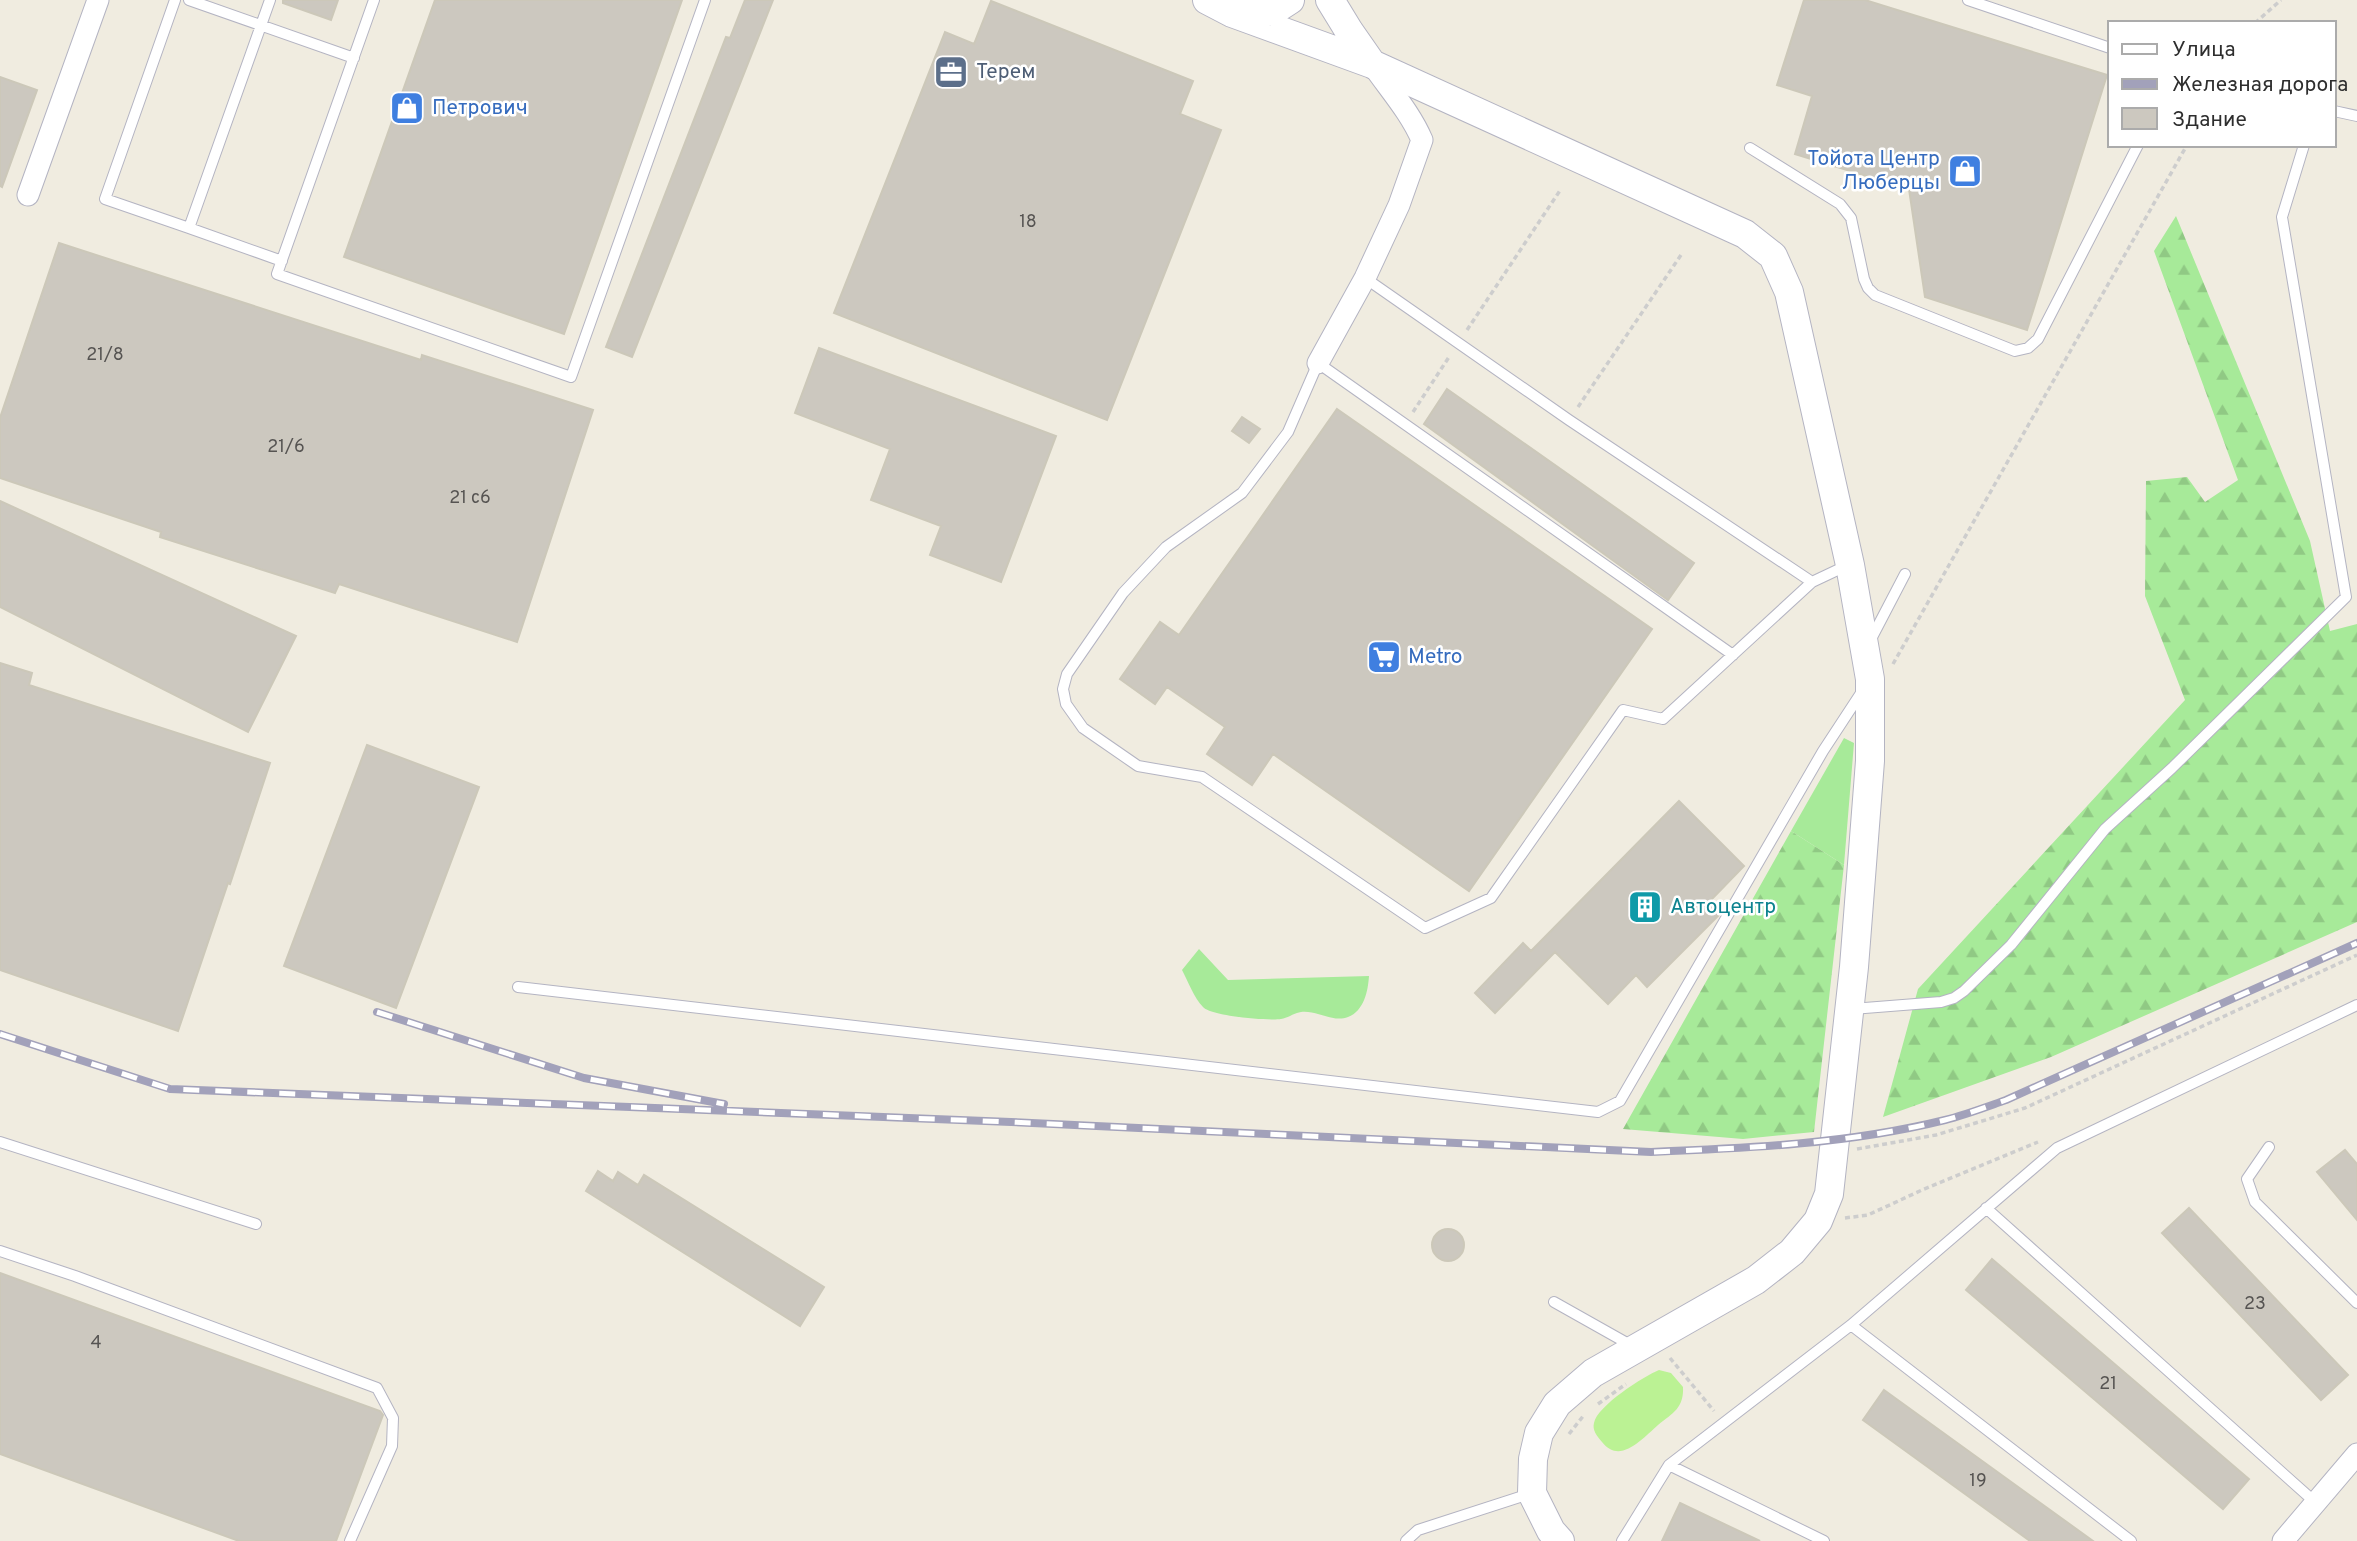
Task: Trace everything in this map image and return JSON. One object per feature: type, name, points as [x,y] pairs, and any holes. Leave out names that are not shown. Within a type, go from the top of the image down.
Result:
[{"type":"street","points":[[28,195],[98,0]]},
{"type":"street","points":[[1219,5],[1273,11],[1290,0]]},
{"type":"street","points":[[1318,363],[1365,278],[1399,205],[1422,140],[1413,120],[1330,0]]},
{"type":"street","points":[[1219,5],[1372,64],[1745,234],[1773,256],[1789,292],[1850,565],[1865,650],[1882,675],[1870,761],[1850,1009],[1829,1194],[1818,1222],[1792,1252],[1756,1280],[1593,1373],[1557,1404],[1539,1433],[1532,1493],[1551,1531],[1560,1541]]},
{"type":"street","points":[[2283,1541],[2357,1454]]},
{"type":"lane","points":[[175,0],[104,199],[282,261]]},
{"type":"lane","points":[[189,0],[354,58]]},
{"type":"lane","points":[[189,228],[270,0]]},
{"type":"lane","points":[[374,0],[277,274],[571,377],[705,0]]},
{"type":"lane","points":[[1968,0],[2108,47]]},
{"type":"lane","points":[[2336,111],[2357,116]]},
{"type":"lane","points":[[1750,148],[1840,204],[1851,218],[1864,279],[1875,295],[2015,351],[2028,348],[2038,339],[2137,147]]},
{"type":"lane","points":[[2303,147],[2282,217],[2346,597]]},
{"type":"lane","points":[[1365,278],[1569,420],[1812,582]]},
{"type":"lane","points":[[1733,655],[1318,363],[1288,432],[1242,493],[1166,547],[1123,593],[1067,674],[1063,689],[1066,705],[1083,728],[1138,766],[1202,777],[1425,928],[1491,898],[1623,710],[1663,719],[1733,655],[1812,582],[1850,565]]},
{"type":"lane","points":[[1865,650],[1905,574]]},
{"type":"lane","points":[[1850,1009],[1941,1002],[1964,991],[2011,945],[2105,829],[2172,768],[2346,597],[2357,592]]},
{"type":"lane","points":[[518,987],[1598,1112],[1620,1101],[1823,751],[1882,675]]},
{"type":"lane","points":[[1622,1541],[1669,1465],[1851,1325],[2057,1148],[2357,1005]]},
{"type":"lane","points":[[0,1142],[256,1224]]},
{"type":"lane","points":[[2269,1147],[2247,1179],[2255,1202],[2357,1304]]},
{"type":"lane","points":[[1986,1208],[2316,1503]]},
{"type":"lane","points":[[0,1251],[377,1388],[393,1418],[391,1446],[349,1541]]},
{"type":"lane","points":[[1554,1303],[1636,1348]]},
{"type":"lane","points":[[1851,1325],[2131,1541]]},
{"type":"lane","points":[[1669,1465],[1824,1541]]},
{"type":"lane","points":[[1406,1541],[1418,1530],[1532,1493]]},
{"type":"path","points":[[2257,21],[2281,0]]},
{"type":"path","points":[[1882,675],[1893,663],[1933,597],[2186,147]]},
{"type":"path","points":[[1405,424],[1560,189]]},
{"type":"path","points":[[1569,420],[1681,255]]},
{"type":"path","points":[[1855,1149],[1936,1135],[2025,1108],[2357,956]]},
{"type":"path","points":[[1669,1355],[1724,1423]]},
{"type":"path","points":[[1563,1442],[1588,1411],[1634,1379]]},
{"type":"green space","points":[[2176,216],[2310,541],[2330,631],[2357,624],[2357,922],[2051,1057],[1883,1117],[1918,989],[2185,700],[2145,596],[2146,481],[2187,477],[2205,502],[2238,480],[2154,251]]},
{"type":"green space","points":[[1844,738],[1854,743],[1844,865],[1791,831]]},
{"type":"green space","points":[[1791,831],[1844,865],[1814,1132],[1743,1139],[1623,1129]]},
{"type":"green space","points":[[1199,949],[1228,980],[1369,976],[1366,994],[1358,1010],[1342,1018],[1307,1012],[1274,1019],[1217,1013],[1203,1007],[1182,970]]},
{"type":"green space","points":[[1659,1370],[1671,1373],[1683,1387],[1679,1405],[1638,1443],[1623,1450],[1609,1448],[1594,1431],[1597,1416],[1622,1392]]},
{"type":"building","points":[[283,0],[338,0],[331,20],[283,3]]},
{"type":"building","points":[[435,0],[682,0],[564,334],[344,257]]},
{"type":"building","points":[[745,0],[773,0],[632,357],[606,347],[726,37],[730,38]]},
{"type":"building","name":"Тойота Центр Люберцы","points":[[1804,0],[1865,0],[2107,75],[2027,330],[1925,297],[1909,189],[1795,154],[1812,96],[1777,85]]},
{"type":"building","points":[[991,1],[1193,81],[1180,114],[1221,130],[1107,420],[834,313],[945,32],[974,44]]},
{"type":"building","points":[[0,77],[37,90],[2,187],[0,186]]},
{"type":"building","points":[[59,243],[421,360],[422,355],[593,410],[517,642],[339,584],[335,593],[160,537],[161,532],[0,478],[0,418]]},
{"type":"building","points":[[819,348],[1056,436],[1001,582],[930,555],[941,526],[871,500],[890,449],[795,413]]},
{"type":"building","points":[[1447,389],[1694,563],[1668,600],[1424,424]]},
{"type":"building","name":"Metro","points":[[1337,409],[1652,629],[1469,891],[1273,754],[1252,785],[1207,754],[1225,727],[1167,687],[1155,704],[1120,679],[1160,622],[1179,635]]},
{"type":"building","points":[[1242,417],[1260,429],[1249,443],[1232,431]]},
{"type":"building","points":[[0,501],[296,636],[248,732],[0,607]]},
{"type":"building","points":[[0,663],[32,673],[29,685],[270,763],[178,1031],[0,970]]},
{"type":"building","points":[[367,745],[479,787],[396,1008],[284,966]]},
{"type":"building","name":"Автоцентр","points":[[1679,801],[1744,866],[1709,902],[1720,914],[1647,987],[1636,975],[1608,1004],[1555,952],[1495,1013],[1475,993],[1523,943],[1531,951]]},
{"type":"building","points":[[2345,1150],[2357,1164],[2357,1220],[2317,1172]]},
{"type":"building","points":[[598,1171],[613,1181],[618,1172],[638,1185],[644,1175],[824,1287],[800,1326],[586,1191]]},
{"type":"building","points":[[2189,1208],[2348,1375],[2321,1400],[2162,1233]]},
{"type":"building","points":[[1448,1229],[1460,1233],[1464,1245],[1460,1257],[1448,1261],[1436,1257],[1432,1245],[1436,1233]]},
{"type":"building","points":[[1992,1259],[2249,1479],[2223,1509],[1966,1290]]},
{"type":"building","points":[[0,1273],[380,1411],[383,1415],[336,1541],[239,1541],[0,1454]]},
{"type":"building","points":[[1884,1390],[2093,1541],[2030,1541],[1863,1420]]},
{"type":"building","points":[[1680,1503],[1760,1541],[1662,1541]]},
{"type":"railway","points":[[0,1034],[170,1089],[1011,1122],[1651,1152],[1835,1140],[1909,1128],[1960,1116],[2006,1100],[2357,943]]},
{"type":"railway","points":[[377,1012],[584,1078],[724,1104]]},
{"type":"place","name":"Терем","points":[[951,72]]},
{"type":"place","name":"Петрович","points":[[407,108]]},
{"type":"place","name":"Тойота Центр Люберцы","points":[[1965,171]]},
{"type":"place","name":"Metro","points":[[1384,657]]},
{"type":"place","name":"Автоцентр","points":[[1645,907]]}]
